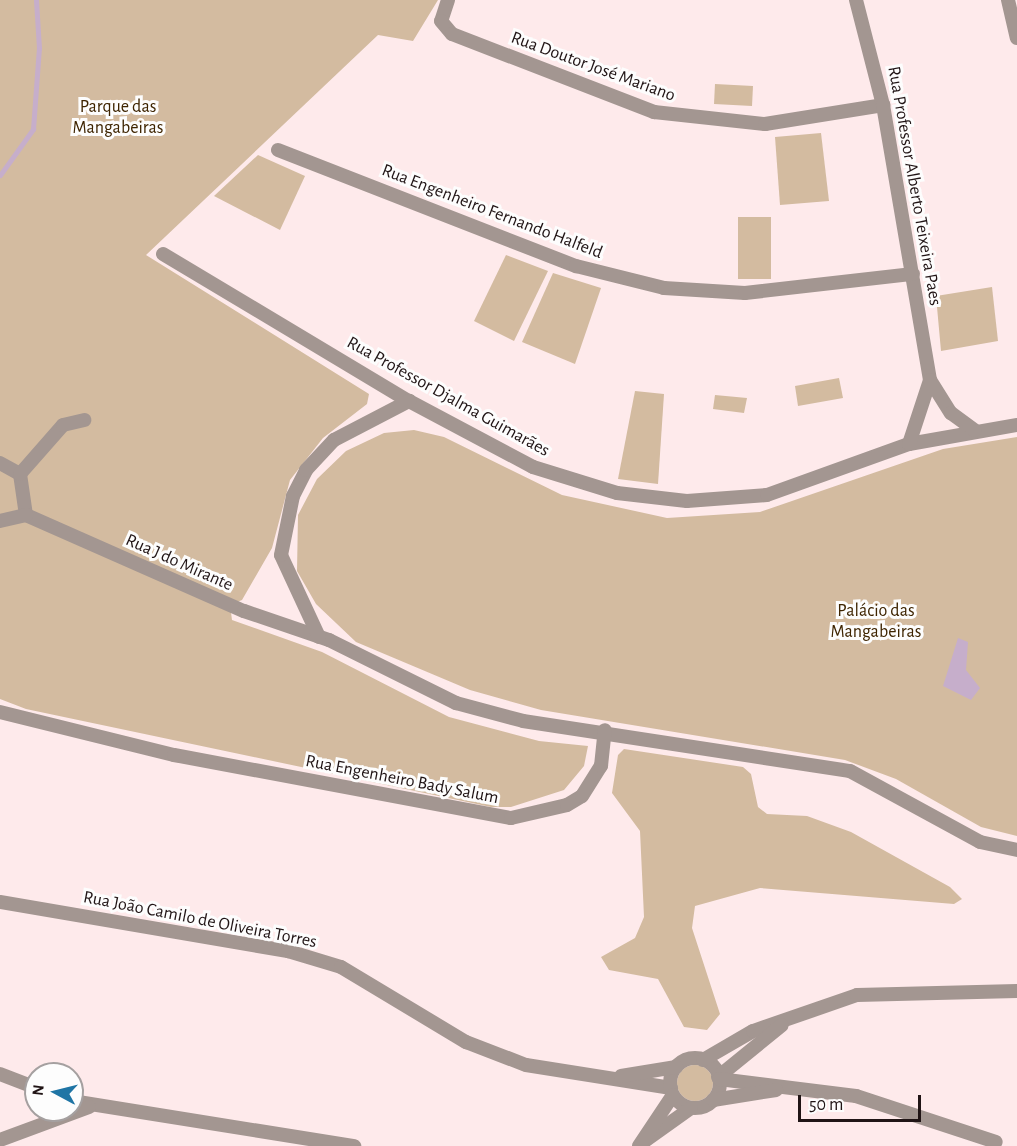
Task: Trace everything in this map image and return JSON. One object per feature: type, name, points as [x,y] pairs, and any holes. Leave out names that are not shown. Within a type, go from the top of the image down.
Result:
[{"type":"street","name":"Rua Doutor José Mariano","points":[[448,0],[441,21],[452,34],[674,116],[765,124],[883,105]]},
{"type":"street","name":"Rua Professor Alberto Teixeira Paes","points":[[856,0],[883,105],[930,380]]},
{"type":"street","points":[[1008,0],[1017,38]]},
{"type":"street","name":"Rua Engenheiro Fernando Halfeld","points":[[278,150],[576,266],[664,288],[745,294],[913,274]]},
{"type":"street","name":"Rua Professor Djalma Guimarães","points":[[163,254],[409,400],[543,470],[617,493],[687,501],[767,495],[909,444],[974,430],[1017,425]]},
{"type":"street","points":[[930,380],[951,413],[974,430]]},
{"type":"street","points":[[909,444],[930,380]]},
{"type":"street","points":[[319,637],[281,555],[293,496],[306,470],[334,440],[409,400]]},
{"type":"street","points":[[0,521],[26,515],[20,474],[63,425],[84,420]]},
{"type":"street","points":[[0,463],[20,474]]},
{"type":"street","name":"Rua J do Mirante","points":[[26,515],[244,611],[319,637],[456,703],[523,721],[605,730]]},
{"type":"street","name":"Rua Engenheiro Bady Salum","points":[[0,712],[174,755],[511,818],[567,805],[582,796],[601,766],[605,730]]},
{"type":"street","points":[[605,730],[850,771],[980,842],[1017,850]]},
{"type":"street","name":"Rua João Camilo de Oliveira Torres","points":[[0,902],[288,951],[341,967],[466,1042],[526,1065],[619,1076],[672,1092]]},
{"type":"street","points":[[642,1144],[672,1092],[676,1067],[688,1059],[704,1060],[736,1039],[791,1017],[857,995],[1017,991]]},
{"type":"street","points":[[713,1100],[719,1078],[791,1017]]},
{"type":"street","points":[[704,1060],[719,1078],[856,1096],[996,1142]]},
{"type":"street","name":"Rua João Camilo de Oliveira Torres","points":[[619,1076],[676,1067]]},
{"type":"street","points":[[0,1074],[24,1083]]},
{"type":"street","points":[[642,1144],[691,1108],[713,1100],[793,1087]]},
{"type":"street","points":[[672,1092],[691,1108]]},
{"type":"street","points":[[84,1105],[354,1146]]},
{"type":"street","points":[[0,1140],[89,1107]]},
{"type":"green space","name":"Parque das Mangabeiras","points":[[0,0],[438,0],[413,41],[378,35],[146,255],[369,394],[367,404],[323,438],[290,480],[272,548],[242,600],[230,605],[232,620],[322,652],[449,717],[539,741],[588,746],[584,766],[564,790],[511,807],[491,807],[26,709],[0,699]]},
{"type":"green space","points":[[715,84],[753,86],[752,106],[714,104]]},
{"type":"green space","points":[[821,133],[829,201],[780,205],[775,137]]},
{"type":"green space","points":[[258,155],[305,176],[280,230],[214,196]]},
{"type":"green space","points":[[738,217],[771,217],[771,279],[738,279]]},
{"type":"green space","points":[[506,255],[548,271],[514,341],[474,321]]},
{"type":"green space","points":[[553,273],[601,288],[575,364],[522,342]]},
{"type":"green space","points":[[992,287],[998,341],[941,351],[936,296]]},
{"type":"green space","points":[[839,378],[843,398],[798,406],[795,386]]},
{"type":"green space","points":[[635,391],[664,394],[658,484],[618,479]]},
{"type":"green space","points":[[715,395],[747,398],[744,413],[713,409]]},
{"type":"green space","name":"Palácio das Mangabeiras","points":[[414,430],[444,437],[562,495],[667,518],[760,512],[943,449],[1017,437],[1017,836],[981,827],[896,779],[845,760],[541,710],[470,690],[356,642],[316,604],[297,571],[298,515],[317,479],[346,451],[384,433]]},
{"type":"green space","points":[[624,749],[743,767],[751,774],[758,807],[767,814],[807,816],[851,832],[950,887],[962,899],[954,904],[760,888],[695,906],[692,928],[720,1014],[707,1030],[684,1027],[658,979],[609,970],[601,957],[635,938],[644,917],[640,831],[612,793],[618,755]]},
{"type":"green space","points":[[695,1065],[708,1070],[713,1083],[708,1096],[695,1101],[682,1096],[677,1083],[682,1070]]},
{"type":"shaded area","points":[[958,638],[968,642],[966,670],[980,688],[971,700],[943,686]]},
{"type":"waterway","points":[[0,175],[33,129],[39,48],[36,0]]}]
